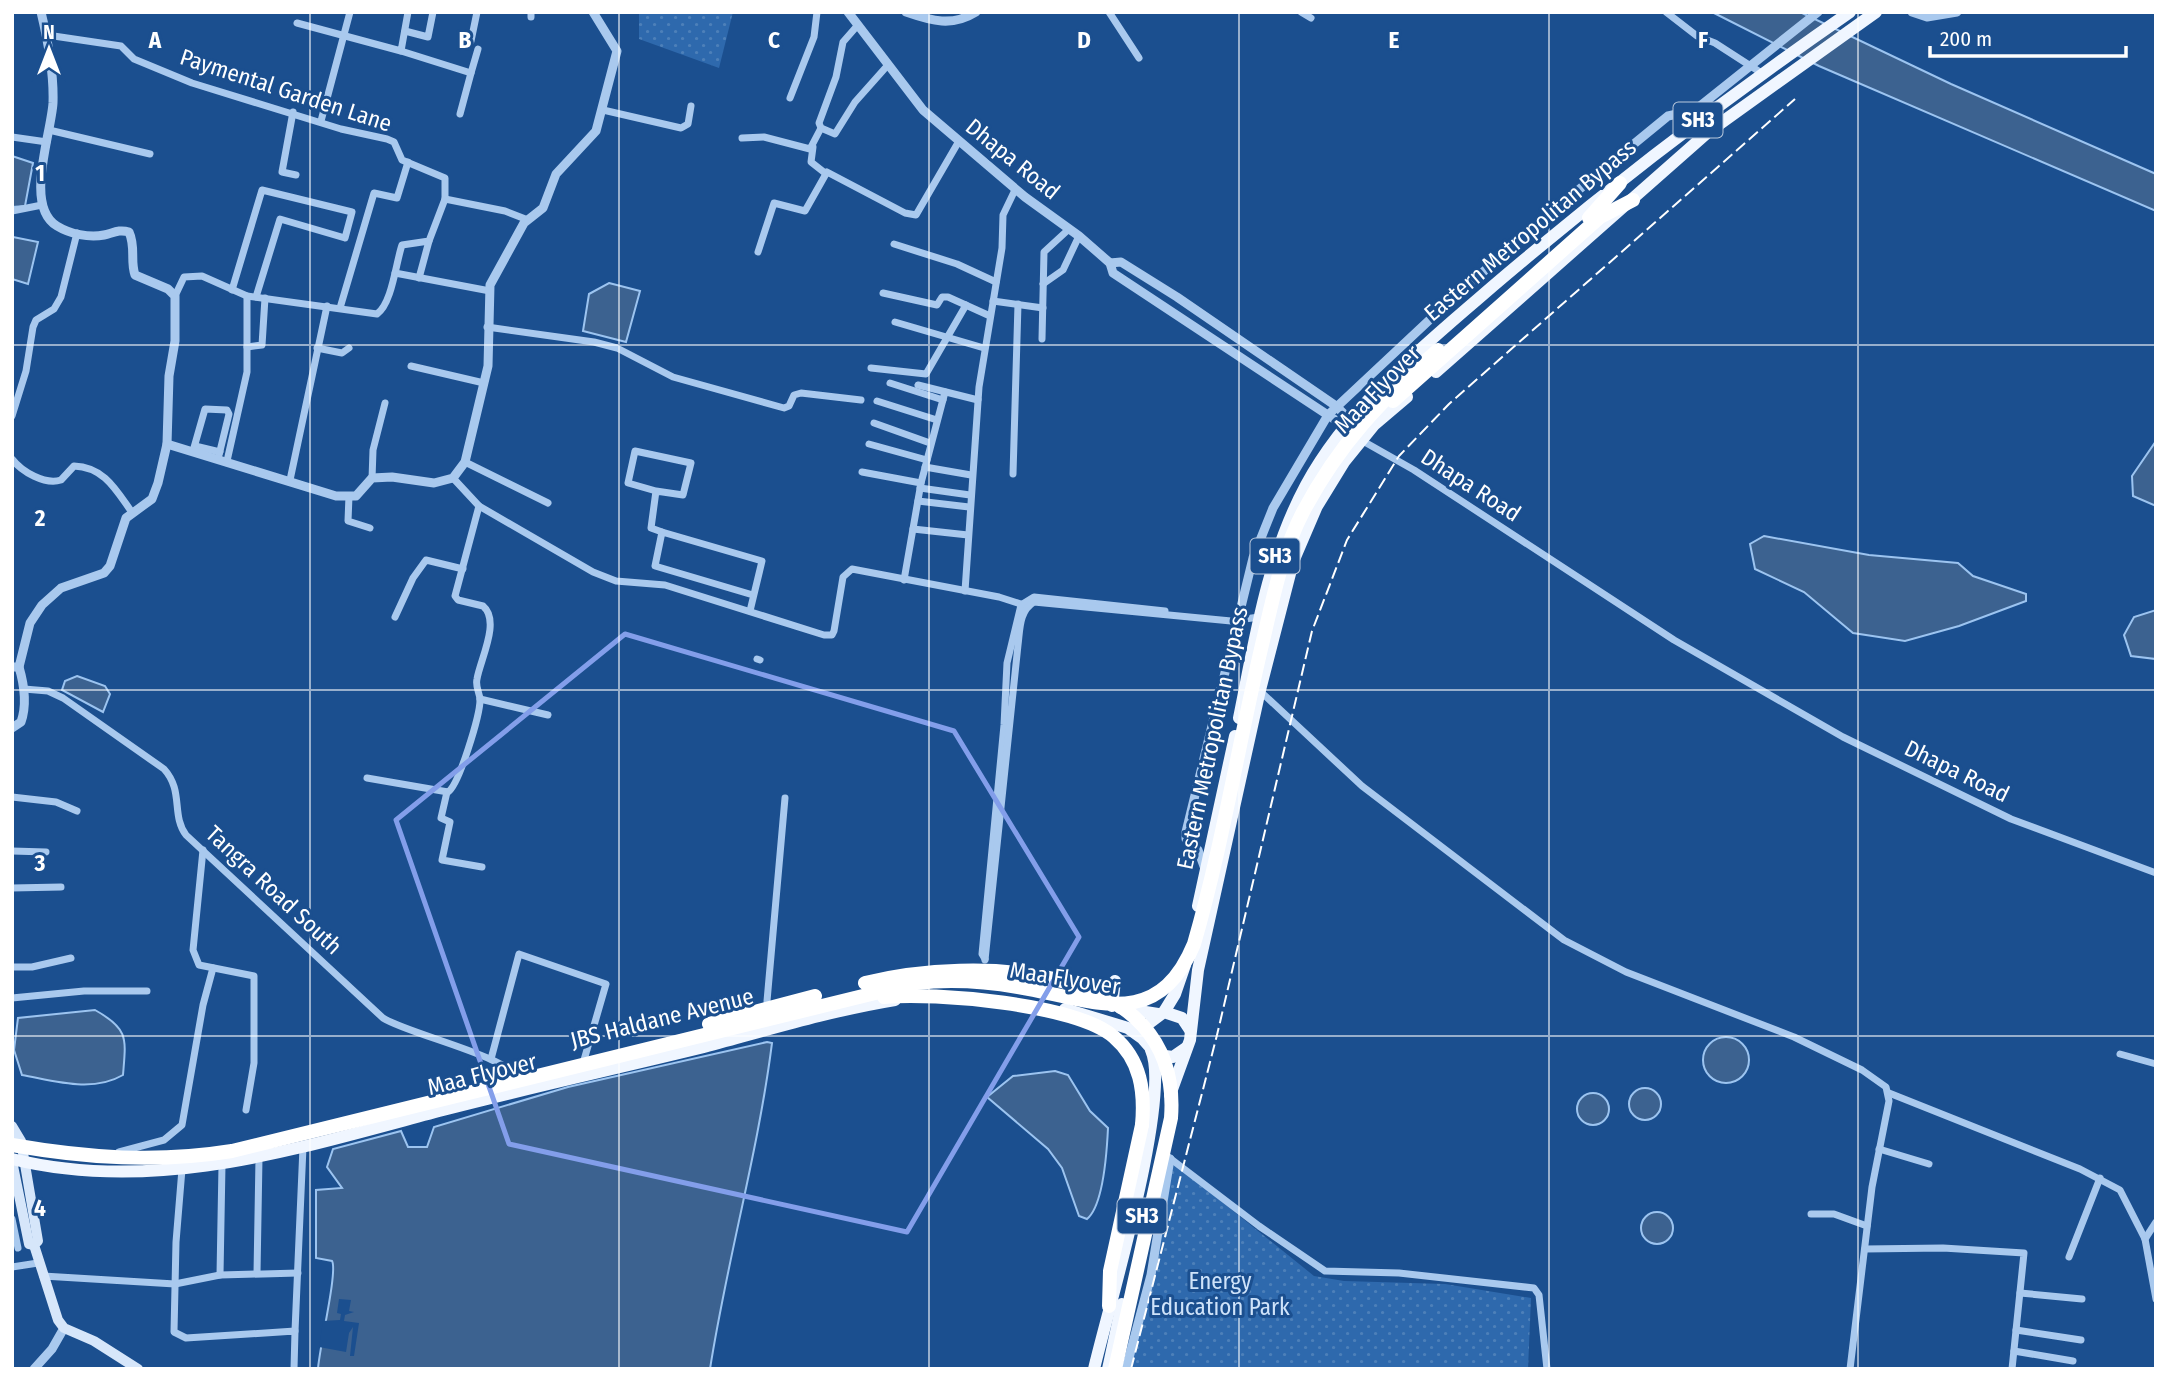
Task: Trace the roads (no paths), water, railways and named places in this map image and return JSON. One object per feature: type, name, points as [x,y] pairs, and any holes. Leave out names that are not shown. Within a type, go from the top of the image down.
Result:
[{"type":"highway","name":"Maa Flyover","points":[[15,1151],[64,1164],[123,1168],[197,1165],[234,1159],[884,997],[926,990],[978,988],[1111,1013],[1141,1008],[1174,988],[1192,964],[1200,946],[1258,680],[1282,584],[1306,517],[1334,470],[1365,428],[1443,350],[1583,224],[1620,183]]},
{"type":"highway","name":"Maa Flyover","points":[[15,1151],[75,1156],[183,1159],[253,1147],[916,983],[971,980],[1093,1004],[1117,1005],[1146,999],[1173,982],[1187,962],[1198,930],[1263,639],[1292,537],[1321,480],[1350,437],[1386,395],[1601,217],[1633,200]]},
{"type":"highway","points":[[668,1043],[726,1018],[932,970],[989,972],[1068,983],[1085,987],[1119,1003],[1144,1027],[1161,1053],[1169,1075],[1172,1105],[1170,1128],[1115,1369]]},
{"type":"highway","points":[[884,997],[966,997],[1061,1015],[1098,1027],[1126,1050],[1139,1075],[1143,1113],[1110,1271],[1109,1306]]},
{"type":"main road","name":"Eastern Metropolitan Bypass","points":[[1161,1013],[1171,1002],[1184,969],[1273,562],[1296,503],[1347,422],[1398,369],[1553,235],[1689,126],[1850,12]]},
{"type":"main road","name":"Eastern Metropolitan Bypass","points":[[1361,440],[1707,133],[1876,12]]},
{"type":"main road","name":"SH3","points":[[1108,1369],[1157,1148],[1190,1032],[1196,980],[1285,587],[1303,534],[1328,485],[1361,440]]},
{"type":"main road","name":"JBS Haldane Avenue","points":[[15,1151],[161,1156],[218,1151],[784,1008],[885,984],[936,976],[986,977],[1112,1006],[1161,1013]]},
{"type":"main road","points":[[1112,1006],[1115,981]]},
{"type":"main road","name":"JBS Haldane Avenue","points":[[15,1151],[83,1171],[182,1170],[222,1165],[259,1158],[872,1004],[937,995],[987,994],[1048,1005],[1118,1024],[1136,1033],[1149,1047]]},
{"type":"main road","name":"SH3","points":[[1094,1369],[1151,1127],[1156,1070],[1149,1047],[1147,1024],[1161,1013]]},
{"type":"main road","points":[[1161,1013],[1182,1018],[1190,1032]]},
{"type":"main road","points":[[1149,1047],[1157,1055],[1174,1057],[1186,1047]]},
{"type":"main road","points":[[12,1126],[15,1188],[23,1247],[38,1263],[64,1328],[94,1341],[138,1369]]},
{"type":"main road","points":[[15,1151],[38,1241],[23,1247]]},
{"type":"street","points":[[41,12],[47,35],[53,102],[40,186],[42,205],[48,219],[58,226],[91,236],[114,231],[130,232],[134,241],[132,267],[135,275],[168,289],[175,296]]},
{"type":"street","points":[[321,121],[350,12]]},
{"type":"street","points":[[401,51],[408,12]]},
{"type":"street","points":[[405,31],[428,37],[433,12]]},
{"type":"street","points":[[372,479],[392,477],[434,483],[453,478],[465,462],[488,366],[489,291],[498,266],[528,220],[542,208],[556,174],[592,139],[603,110],[617,51],[593,12]]},
{"type":"street","points":[[790,98],[814,37],[817,12]]},
{"type":"street","name":"Dhapa Road","points":[[848,12],[910,97],[1015,190],[1079,236],[1110,263],[1113,273],[1328,415],[1347,422],[1361,440],[1414,470],[1674,640],[1843,737],[2011,819],[2156,873]]},
{"type":"street","points":[[906,12],[948,23],[963,20],[976,12]]},
{"type":"street","points":[[1109,12],[1139,58]]},
{"type":"street","points":[[1301,12],[1311,18]]},
{"type":"street","points":[[1666,12],[1686,29],[1715,43],[1749,68],[1763,74]]},
{"type":"street","points":[[1205,871],[1202,855],[1186,839],[1186,832],[1253,558],[1273,508],[1328,415],[1455,296],[1635,143],[1668,116],[1695,110],[1818,12]]},
{"type":"street","points":[[1912,12],[1927,17],[1957,12]]},
{"type":"street","points":[[471,41],[475,13]]},
{"type":"street","points":[[297,23],[471,73]]},
{"type":"street","points":[[857,26],[843,42],[821,128],[813,146],[811,162],[825,173],[905,213],[916,215],[959,141]]},
{"type":"street","name":"Paymental Garden Lane","points":[[47,35],[121,46],[134,59],[192,83],[341,129],[387,139],[394,142],[399,157],[443,175],[447,182],[445,199]]},
{"type":"street","points":[[460,114],[478,50]]},
{"type":"street","points":[[821,128],[835,134],[855,102],[887,66]]},
{"type":"street","points":[[603,110],[681,128],[688,124],[691,106]]},
{"type":"street","points":[[293,112],[282,172],[296,175]]},
{"type":"street","points":[[49,130],[150,155]]},
{"type":"street","points":[[12,137],[47,142]]},
{"type":"street","points":[[742,138],[764,137],[810,149],[813,146]]},
{"type":"street","points":[[340,308],[374,193],[397,198],[408,162]]},
{"type":"street","points":[[758,251],[774,203],[805,211],[825,173]]},
{"type":"street","points":[[232,290],[262,190],[352,212],[345,238],[279,219],[260,298],[262,345],[247,347]]},
{"type":"street","points":[[965,591],[971,475],[984,348],[996,282],[1003,215],[1015,190]]},
{"type":"street","points":[[419,278],[445,199],[505,211],[528,220]]},
{"type":"street","points":[[12,211],[42,205]]},
{"type":"street","points":[[1042,340],[1044,253],[1069,229]]},
{"type":"street","points":[[12,416],[26,372],[33,327],[36,320],[54,309],[61,297],[77,233]]},
{"type":"street","points":[[1044,284],[1063,270],[1079,236]]},
{"type":"street","points":[[12,728],[23,718],[24,689],[15,667],[30,623],[42,605],[61,588],[104,573],[110,566],[131,511],[152,499],[167,444],[169,376],[175,341],[175,296],[180,282],[188,274],[202,276],[247,296],[368,314],[380,312],[402,245],[429,242]]},
{"type":"street","points":[[894,244],[957,264],[996,282]]},
{"type":"street","points":[[1110,263],[1121,262],[1177,297],[1336,406],[1347,422]]},
{"type":"street","points":[[395,272],[489,291]]},
{"type":"street","points":[[883,293],[937,305],[942,297],[948,297],[990,316]]},
{"type":"street","points":[[222,457],[247,372],[247,296]]},
{"type":"street","points":[[993,301],[1043,307]]},
{"type":"street","points":[[1013,474],[1018,304]]},
{"type":"street","points":[[871,368],[926,374],[966,305]]},
{"type":"street","points":[[290,480],[327,306]]},
{"type":"street","points":[[895,321],[984,348]]},
{"type":"street","points":[[488,327],[594,342],[624,351],[673,377],[784,408],[789,407],[794,395],[801,393],[861,400]]},
{"type":"street","points":[[317,348],[342,353],[349,348]]},
{"type":"street","points":[[411,366],[484,383]]},
{"type":"street","points":[[890,383],[943,400]]},
{"type":"street","points":[[918,385],[978,400]]},
{"type":"street","points":[[904,580],[920,486],[945,392]]},
{"type":"street","points":[[877,401],[937,420]]},
{"type":"street","points":[[167,444],[222,457],[336,496],[356,496],[372,479],[374,443],[385,402]]},
{"type":"street","points":[[194,449],[205,409],[227,410],[229,414],[222,457]]},
{"type":"street","points":[[874,423],[930,443]]},
{"type":"street","points":[[870,444],[971,475]]},
{"type":"street","points":[[635,450],[691,463],[683,495],[656,491],[628,483],[635,450]]},
{"type":"street","points":[[12,459],[21,469],[48,481],[61,480],[74,466],[96,471],[108,480],[131,511]]},
{"type":"street","points":[[465,462],[548,503]]},
{"type":"street","points":[[862,472],[970,495]]},
{"type":"street","points":[[453,478],[479,506],[593,572],[616,581],[665,585],[832,635],[846,571],[852,569],[1025,604]]},
{"type":"street","points":[[656,491],[651,528],[762,561],[748,610]]},
{"type":"street","points":[[349,496],[348,521],[370,528]]},
{"type":"street","points":[[918,501],[969,507]]},
{"type":"street","points":[[479,506],[456,598],[483,606],[490,616],[476,681],[480,699],[457,782],[447,792],[441,818],[450,822],[442,860],[482,867]]},
{"type":"street","points":[[913,529],[968,535]]},
{"type":"street","points":[[662,532],[655,566],[752,597]]},
{"type":"street","points":[[395,617],[413,578],[426,560],[463,569]]},
{"type":"street","points":[[665,585],[669,570]]},
{"type":"street","points":[[1025,604],[1018,645],[985,960],[982,954],[1004,725],[1007,663],[1025,604],[1034,597],[1237,619],[1259,617]]},
{"type":"street","name":"Tangra Road South","points":[[24,689],[48,691],[63,698],[164,769],[177,791],[183,831],[383,1018],[403,1030],[504,1063],[519,1076]]},
{"type":"street","points":[[1260,690],[1362,786],[1564,940],[1626,972],[1738,1014],[1833,1055],[1881,1082],[1889,1093],[2100,1178],[2120,1191],[2145,1239],[2156,1299]]},
{"type":"street","points":[[480,699],[548,715]]},
{"type":"street","points":[[367,778],[447,792]]},
{"type":"street","points":[[12,797],[56,802],[77,811]]},
{"type":"street","points":[[767,1001],[785,798]]},
{"type":"street","points":[[203,850],[193,950],[199,965],[254,976],[254,1063],[246,1110]]},
{"type":"street","points":[[12,851],[46,852]]},
{"type":"street","points":[[12,888],[61,887]]},
{"type":"street","points":[[491,1059],[519,954],[606,984],[584,1060]]},
{"type":"street","points":[[12,967],[32,967],[71,958]]},
{"type":"street","points":[[107,1153],[164,1140],[182,1125],[203,1005],[214,968]]},
{"type":"street","points":[[12,998],[84,991],[147,991]]},
{"type":"street","points":[[2120,1054],[2156,1064]]},
{"type":"street","points":[[519,1076],[522,1090]]},
{"type":"street","points":[[1850,1369],[1867,1226],[1889,1093]]},
{"type":"street","points":[[293,1369],[303,1147]]},
{"type":"street","points":[[1157,1148],[1259,1226],[1325,1271],[1399,1273],[1534,1288],[1539,1295],[1547,1369]]},
{"type":"street","points":[[1879,1149],[1929,1164]]},
{"type":"street","points":[[257,1273],[259,1158]]},
{"type":"street","points":[[1126,1369],[1151,1275],[1170,1159]]},
{"type":"street","points":[[220,1275],[222,1165]]},
{"type":"street","points":[[182,1170],[173,1324],[179,1337],[295,1331]]},
{"type":"street","points":[[2068,1257],[2100,1178]]},
{"type":"street","points":[[1811,1214],[1834,1213],[1867,1226]]},
{"type":"street","points":[[12,1219],[23,1247]]},
{"type":"street","points":[[2145,1239],[2156,1222]]},
{"type":"street","points":[[1865,1249],[1943,1248],[2024,1253],[2012,1369]]},
{"type":"street","points":[[12,1267],[38,1263]]},
{"type":"street","points":[[43,1276],[175,1284],[220,1275],[298,1273]]},
{"type":"street","points":[[2020,1293],[2082,1299]]},
{"type":"street","points":[[34,1369],[52,1349],[64,1328]]},
{"type":"street","points":[[2016,1330],[2081,1340]]},
{"type":"street","points":[[2014,1351],[2073,1361]]},
{"type":"railway","points":[[1131,1369],[1217,1035],[1312,631],[1347,540],[1399,456],[1449,404],[1795,99]]},
{"type":"park label","name":"Energy Education Park","points":[[1220,1294]]}]
